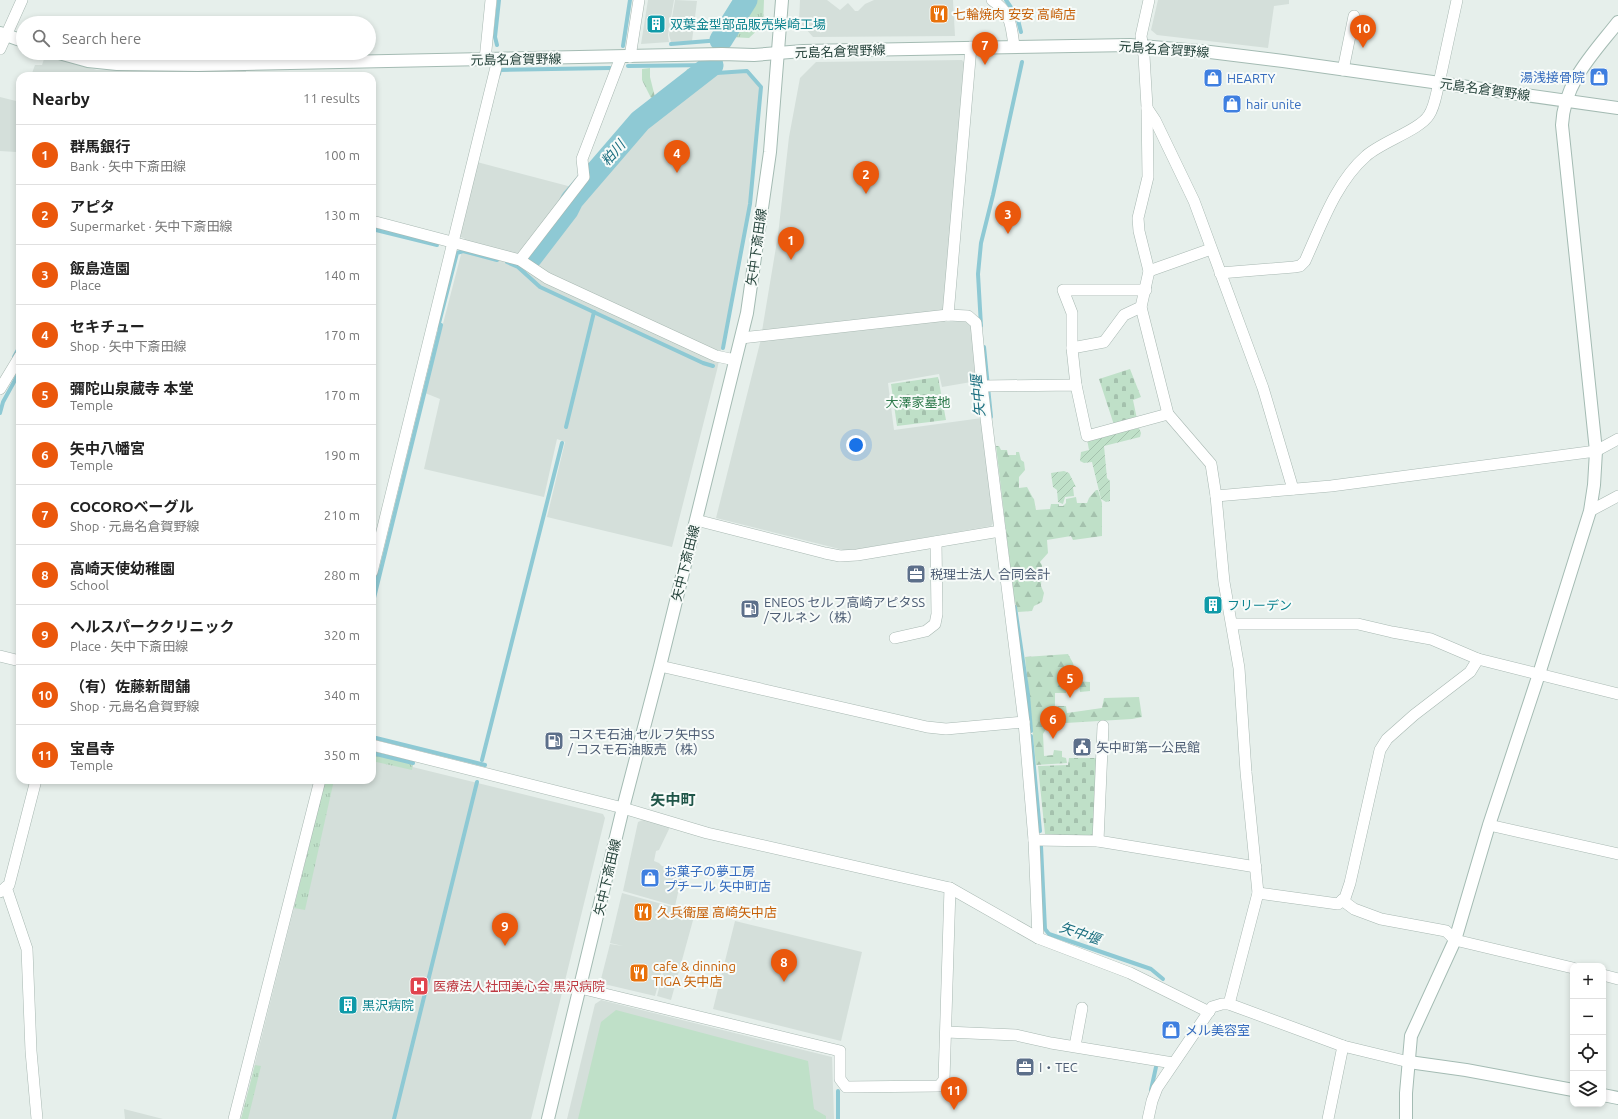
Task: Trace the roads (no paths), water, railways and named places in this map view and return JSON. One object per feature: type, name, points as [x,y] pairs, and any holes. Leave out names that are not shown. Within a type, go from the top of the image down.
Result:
[{"type":"street","points":[[0,48],[3,34],[22,0]]},
{"type":"street","points":[[485,60],[491,0]]},
{"type":"street","points":[[520,260],[584,177],[582,159],[626,57],[639,0]]},
{"type":"street","name":"矢中下斎田線","points":[[548,1119],[623,808],[660,666],[747,313],[770,152],[782,0]]},
{"type":"street","points":[[992,0],[998,4],[1008,16],[1014,46]]},
{"type":"street","points":[[1149,0],[1141,36],[1147,107],[1148,177],[1138,218],[1139,231],[1149,270],[1146,290],[1141,307],[1168,414],[1211,464],[1216,496],[1224,582],[1233,624],[1239,668],[1246,772],[1256,867],[1258,893],[1229,1004]]},
{"type":"street","points":[[1220,273],[1300,266],[1305,260],[1340,187],[1351,172],[1366,156],[1422,123],[1429,115],[1437,95],[1457,0]]},
{"type":"street","points":[[1344,70],[1354,16]]},
{"type":"street","points":[[1406,1119],[1406,1093],[1411,1036],[1455,940],[1489,825],[1539,674],[1590,511],[1594,485],[1596,451],[1562,125],[1565,101],[1579,70],[1618,22]]},
{"type":"street","points":[[3,34],[16,39]]},
{"type":"street","name":"元島名倉賀野線","points":[[84,60],[140,65],[485,60],[706,54],[754,55],[803,51],[1130,45],[1210,52],[1439,82],[1618,108]]},
{"type":"street","points":[[948,315],[971,47]]},
{"type":"street","points":[[376,556],[498,59]]},
{"type":"street","points":[[1147,107],[1155,120],[1194,201],[1263,388],[1293,489]]},
{"type":"street","points":[[376,222],[520,260],[554,282],[716,356],[735,360]]},
{"type":"street","points":[[1149,270],[1211,249]]},
{"type":"street","points":[[1146,290],[1063,290],[1072,313],[1072,348],[1076,385],[1087,436],[1168,414]]},
{"type":"street","points":[[1072,348],[1104,342],[1124,315],[1141,307]]},
{"type":"street","points":[[741,338],[948,315],[968,316],[976,323],[982,386],[1024,722],[1034,840],[1038,938]]},
{"type":"street","points":[[0,389],[16,363]]},
{"type":"street","points":[[982,386],[1076,385]]},
{"type":"street","points":[[1216,496],[1293,489],[1596,451],[1618,439]]},
{"type":"street","points":[[1590,511],[1618,496]]},
{"type":"street","points":[[696,520],[840,556],[857,555],[1000,531]]},
{"type":"street","points":[[895,638],[926,631],[935,624],[937,614],[936,542]]},
{"type":"street","points":[[1233,624],[1358,624],[1431,639],[1478,659],[1618,694]]},
{"type":"street","points":[[0,656],[16,660]]},
{"type":"street","points":[[1258,893],[1338,904],[1345,898],[1350,883],[1380,750],[1387,738],[1470,672],[1478,659]]},
{"type":"street","points":[[660,666],[927,727],[946,729],[1024,722]]},
{"type":"street","points":[[1098,842],[1103,726]]},
{"type":"street","points":[[376,747],[623,808],[707,832],[950,888],[1038,938],[1130,973],[1209,1012]]},
{"type":"street","points":[[35,784],[9,884],[3,890],[27,950],[31,1051],[37,1119]]},
{"type":"street","points":[[234,1119],[319,784]]},
{"type":"street","points":[[1489,825],[1618,854]]},
{"type":"street","points":[[1034,840],[1098,842],[1256,867]]},
{"type":"street","points":[[580,988],[840,1051],[840,1079],[846,1087],[939,1086],[944,1080],[950,888]]},
{"type":"street","points":[[1342,900],[1354,909],[1381,919],[1446,930],[1455,940],[1570,967]]},
{"type":"street","points":[[1606,976],[1618,979]]},
{"type":"street","points":[[1148,1119],[1157,1088],[1173,1063],[1212,1007],[1222,1004],[1229,1004],[1344,1046],[1409,1062],[1466,1070],[1570,1089]]},
{"type":"street","points":[[1075,1046],[1082,1008]]},
{"type":"street","points":[[946,1032],[1016,1035],[1173,1063]]},
{"type":"street","points":[[1328,1119],[1344,1046]]},
{"type":"street","points":[[1606,1096],[1618,1098]]},
{"type":"waterway","points":[[497,45],[495,37],[499,0]]},
{"type":"waterway","points":[[623,46],[630,0]]},
{"type":"waterway","name":"粕川","points":[[721,40],[746,0]]},
{"type":"waterway","name":"矢中堰","points":[[1006,0],[1017,16],[1021,32]]},
{"type":"waterway","points":[[671,44],[721,40]]},
{"type":"waterway","name":"矢中堰","points":[[981,326],[978,274],[981,243],[1022,62]]},
{"type":"waterway","points":[[628,66],[712,65]]},
{"type":"waterway","name":"粕川","points":[[531,257],[567,210],[572,200],[640,121],[712,65]]},
{"type":"waterway","points":[[499,74],[500,70],[610,68]]},
{"type":"waterway","points":[[701,74],[747,71],[761,87],[750,204],[723,348]]},
{"type":"waterway","points":[[587,168],[591,178]]},
{"type":"waterway","points":[[376,230],[437,245]]},
{"type":"waterway","points":[[438,327],[457,253],[463,251],[497,260]]},
{"type":"waterway","points":[[507,262],[518,267],[540,287],[703,363],[713,366]]},
{"type":"waterway","points":[[566,427],[594,312]]},
{"type":"waterway","points":[[376,590],[441,325]]},
{"type":"waterway","name":"矢中堰","points":[[984,347],[991,417]]},
{"type":"waterway","points":[[14,357],[16,353]]},
{"type":"waterway","points":[[0,413],[3,402],[16,378]]},
{"type":"waterway","points":[[482,760],[562,443]]},
{"type":"waterway","points":[[376,575],[377,571]]},
{"type":"waterway","name":"矢中堰","points":[[1015,607],[1028,695],[1031,731]]},
{"type":"waterway","name":"矢中堰","points":[[1031,736],[1040,831]]},
{"type":"waterway","points":[[376,738],[485,765]]},
{"type":"waterway","points":[[376,754],[413,763]]},
{"type":"waterway","points":[[394,1119],[477,782]]},
{"type":"waterway","name":"矢中堰","points":[[1041,846],[1045,929],[1049,934],[1151,969],[1163,979]]},
{"type":"waterway","name":"矢中堰","points":[[1151,1090],[1156,1067]]},
{"type":"waterway","points":[[838,1091],[838,1119]]},
{"type":"place","name":"七輪焼肉 安安 高崎店","points":[[939,14]]},
{"type":"place","name":"双葉金型部品販売柴崎工場","points":[[656,24]]},
{"type":"place","name":"（有）佐藤新聞舗","points":[[1363,48]]},
{"type":"place","name":"COCOROベーグル","points":[[985,65]]},
{"type":"place","name":"湯浅接骨院","points":[[1599,77]]},
{"type":"place","name":"HEARTY","points":[[1213,78]]},
{"type":"place","name":"hair unite","points":[[1232,104]]},
{"type":"place","name":"セキチュー","points":[[677,173]]},
{"type":"place","name":"アピタ","points":[[866,194]]},
{"type":"place","name":"飯島造園","points":[[1008,234]]},
{"type":"place","name":"群馬銀行","points":[[791,260]]},
{"type":"place","name":"税理士法人 合同会計","points":[[916,574]]},
{"type":"place","name":"フリーデン","points":[[1213,605]]},
{"type":"place","name":"ENEOS セルフ高崎アピタSS /マルネン（株）","points":[[750,609]]},
{"type":"place","name":"彌陀山泉蔵寺 本堂","points":[[1070,698]]},
{"type":"place","name":"矢中八幡宮","points":[[1053,739]]},
{"type":"place","name":"コスモ石油 セルフ矢中SS / コスモ石油販売（株）","points":[[554,741]]},
{"type":"place","name":"矢中町第一公民館","points":[[1082,747]]},
{"type":"place","name":"お菓子の夢工房 プチール 矢中町店","points":[[650,878]]},
{"type":"place","name":"久兵衛屋 高崎矢中店","points":[[643,912]]},
{"type":"place","name":"ヘルスパーククリニック","points":[[505,946]]},
{"type":"place","name":"cafe & dinning TIGA 矢中店","points":[[639,973]]},
{"type":"place","name":"高崎天使幼稚園","points":[[784,982]]},
{"type":"place","name":"医療法人社団美心会 黒沢病院","points":[[419,986]]},
{"type":"place","name":"黒沢病院","points":[[348,1005]]},
{"type":"place","name":"メル美容室","points":[[1171,1030]]},
{"type":"place","name":"I・TEC","points":[[1025,1067]]},
{"type":"place","name":"宝昌寺","points":[[954,1110]]},
{"type":"district","name":"矢中町","points":[[673,800]]},
{"type":"park label","name":"大澤家墓地","points":[[918,402]]}]
